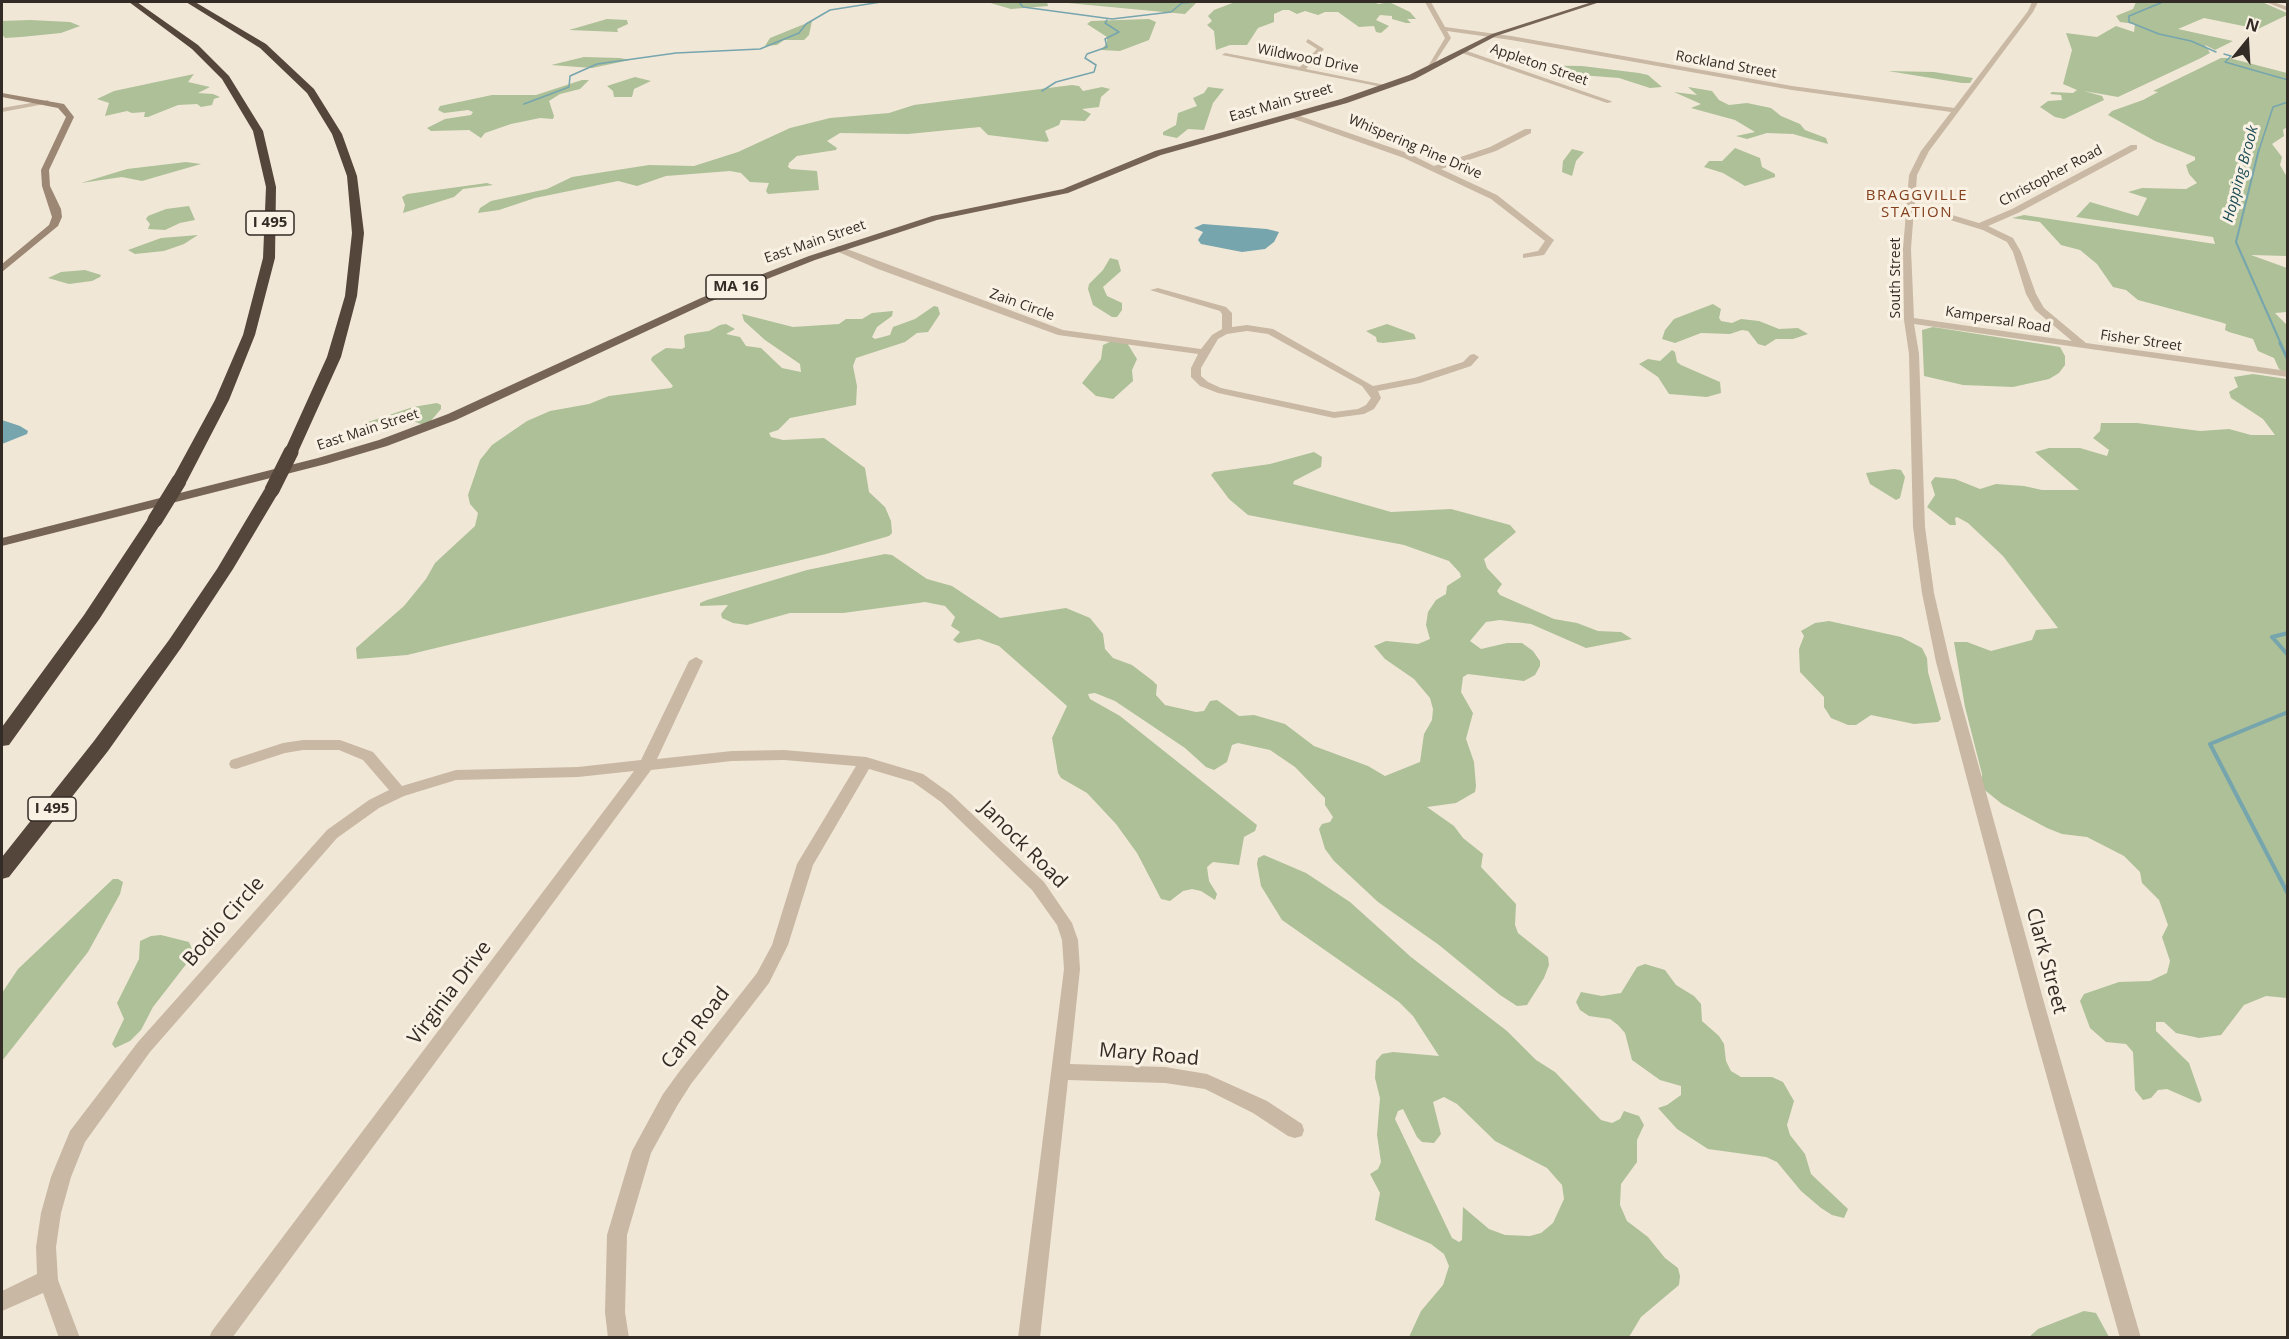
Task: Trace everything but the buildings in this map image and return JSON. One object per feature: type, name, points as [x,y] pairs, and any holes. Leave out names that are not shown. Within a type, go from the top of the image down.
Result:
[{"type":"highway","name":"I 495","points":[[2,740],[91,618],[179,481],[222,400],[249,335],[269,258],[271,187],[258,131],[226,78],[195,47],[133,2]]},
{"type":"highway","name":"I 495","points":[[2,871],[133,702],[209,593],[272,490],[334,357],[351,296],[358,233],[352,176],[337,134],[311,91],[263,46],[190,2]]},
{"type":"main road","name":"MA 16","points":[[1494,35],[1597,2]]},
{"type":"main road","name":"East Main Street","points":[[2,542],[322,461],[399,438],[452,417],[712,297],[839,249],[948,215],[1065,191],[1160,153],[1294,116],[1387,86],[1430,68],[1494,35]]},
{"type":"main road","points":[[2,95],[48,102],[60,106],[70,117],[45,170],[46,186],[57,217],[53,226],[44,236],[2,269]]},
{"type":"street","points":[[1428,2],[1448,35],[1447,44],[1430,68]]},
{"type":"street","name":"South Street","points":[[1928,593],[1919,527],[1914,354],[1909,320],[1907,249],[1914,171],[1956,110],[2031,11],[2035,2]]},
{"type":"street","points":[[2269,2],[2288,9]]},
{"type":"street","name":"Rockland Street","points":[[1445,29],[1494,35],[1792,88],[1956,110]]},
{"type":"street","points":[[1302,69],[1321,49],[1308,40]]},
{"type":"street","name":"Appleton Street","points":[[1461,51],[1609,102]]},
{"type":"street","name":"Wildwood Drive","points":[[1225,55],[1387,86]]},
{"type":"street","points":[[2,110],[48,102]]},
{"type":"street","name":"Whispering Pine Drive","points":[[1294,116],[1366,140],[1436,168],[1488,194],[1548,236],[1550,243],[1545,250],[1526,256]]},
{"type":"street","points":[[1436,168],[1493,149],[1528,131]]},
{"type":"street","name":"Christopher Road","points":[[1980,226],[2015,211],[2134,147]]},
{"type":"street","name":"Fisher Street","points":[[1912,206],[1980,226],[2012,243],[2036,305],[2049,319],[2083,346],[2288,374]]},
{"type":"street","name":"Zain Circle","points":[[839,249],[1052,331],[1204,352]]},
{"type":"street","points":[[1155,290],[1223,309],[1227,313],[1227,330]]},
{"type":"street","name":"Kampersal Road","points":[[1909,320],[2083,346]]},
{"type":"street","points":[[1372,389],[1375,400],[1364,411],[1349,415],[1320,414],[1218,390],[1204,384],[1195,372],[1204,352],[1215,337],[1227,330],[1255,328],[1276,333],[1372,389],[1416,381],[1467,364],[1474,357]]},
{"type":"street","name":"Clark Street","points":[[1928,593],[1943,662],[2036,1005],[2131,1338]]},
{"type":"street","name":"Virginia Drive","points":[[219,1338],[647,764],[696,661]]},
{"type":"street","points":[[236,764],[283,748],[312,744],[340,745],[368,756],[399,792]]},
{"type":"street","name":"Janock Road","points":[[647,764],[784,755],[866,762],[904,772],[930,786],[1030,878],[1056,908],[1068,931],[1072,958],[1029,1338]]},
{"type":"street","name":"Carp Road","points":[[619,1338],[615,1312],[617,1235],[623,1208],[642,1151],[675,1093],[763,978],[780,945],[804,864],[866,762]]},
{"type":"street","name":"Bodio Circle","points":[[70,1338],[48,1280],[46,1247],[56,1195],[77,1137],[98,1105],[144,1047],[313,852],[353,818],[399,792],[456,776],[578,772],[647,764]]},
{"type":"street","name":"Mary Road","points":[[1060,1072],[1165,1075],[1207,1082],[1260,1107],[1295,1130]]},
{"type":"street","points":[[2,1301],[48,1280]]},
{"type":"green space","points":[[987,2],[1047,2],[1048,6],[1011,9]]},
{"type":"green space","points":[[1057,2],[1197,2],[1185,14]]},
{"type":"green space","points":[[1235,2],[1372,2],[1379,4],[1389,2],[1410,12],[1416,19],[1407,19],[1411,23],[1406,23],[1392,19],[1392,16],[1380,15],[1376,20],[1389,26],[1381,33],[1376,32],[1374,26],[1359,27],[1338,12],[1325,12],[1318,15],[1305,11],[1297,14],[1283,10],[1274,14],[1274,22],[1258,28],[1247,45],[1230,45],[1216,50],[1214,31],[1207,25],[1212,21],[1208,16],[1214,10]]},
{"type":"green space","points":[[2136,2],[2262,2],[2287,15],[2258,29],[2204,18],[2178,29],[2233,41],[2215,50],[2205,45],[2210,53],[2118,97],[2084,91],[2102,96],[2104,100],[2064,119],[2055,117],[2040,107],[2048,101],[2062,100],[2061,95],[2050,94],[2052,92],[2073,93],[2077,90],[2063,84],[2072,50],[2066,33],[2097,37],[2116,26],[2134,32],[2135,24],[2120,22],[2116,16],[2133,9]]},
{"type":"green space","points":[[607,19],[627,20],[628,24],[617,29],[618,32],[569,30]]},
{"type":"green space","points":[[1149,19],[1156,22],[1149,40],[1120,51],[1101,50],[1107,43],[1107,37],[1087,24],[1091,21]]},
{"type":"green space","points":[[2,21],[70,22],[80,26],[61,33],[5,38],[2,34]]},
{"type":"green space","points":[[812,21],[809,35],[804,40],[784,40],[777,45],[765,46],[770,38]]},
{"type":"green space","points":[[584,57],[630,60],[592,68],[551,65]]},
{"type":"green space","points":[[2221,58],[2287,73],[2287,127],[2283,130],[2284,136],[2272,144],[2282,157],[2280,165],[2287,177],[2287,256],[2251,255],[2287,268],[2287,312],[2275,313],[2287,325],[2287,373],[2279,369],[2274,358],[2258,351],[2253,339],[2225,330],[2226,324],[2138,300],[2126,290],[2113,287],[2097,264],[2080,250],[2061,245],[2040,222],[2012,218],[2024,215],[2215,244],[2213,237],[2076,217],[2090,202],[2138,216],[2147,198],[2128,192],[2142,188],[2186,189],[2197,183],[2189,174],[2186,165],[2195,160],[2195,157],[2155,141],[2108,115],[2112,111],[2143,100],[2158,92],[2153,91]]},
{"type":"green space","points":[[1519,65],[1582,66],[1639,73],[1648,75],[1662,87],[1650,88],[1619,78],[1541,72]]},
{"type":"green space","points":[[1888,71],[1934,72],[1973,78],[1970,83],[1962,83]]},
{"type":"green space","points":[[194,74],[188,82],[210,87],[198,93],[220,97],[214,99],[212,105],[201,107],[197,104],[178,105],[148,117],[144,117],[145,112],[127,111],[105,116],[109,103],[97,99],[114,91]]},
{"type":"green space","points":[[635,77],[651,81],[634,89],[632,97],[614,97],[613,91],[607,86]]},
{"type":"green space","points":[[582,80],[589,80],[580,89],[560,94],[549,101],[553,119],[540,118],[511,124],[485,133],[481,138],[469,130],[431,131],[427,128],[445,119],[471,115],[473,112],[468,110],[444,113],[438,110],[440,106],[492,95],[536,95]]},
{"type":"green space","points":[[1079,86],[1083,91],[1102,87],[1110,89],[1101,97],[1099,107],[1082,109],[1091,114],[1085,121],[1061,120],[1059,125],[1045,131],[1049,141],[1046,142],[988,135],[980,127],[908,134],[840,133],[827,141],[837,148],[836,150],[797,156],[789,163],[788,167],[791,169],[817,171],[819,190],[768,194],[766,191],[769,183],[750,182],[741,173],[730,171],[666,176],[637,186],[618,181],[535,198],[499,210],[478,213],[480,208],[491,201],[547,189],[572,177],[649,165],[694,166],[738,152],[790,128],[830,118],[889,113],[914,105]]},
{"type":"green space","points":[[1208,87],[1224,89],[1213,103],[1204,130],[1188,129],[1177,138],[1163,135],[1163,132],[1176,125],[1178,113],[1197,106],[1193,98],[1204,93]]},
{"type":"green space","points":[[1688,87],[1712,91],[1719,100],[1729,105],[1747,103],[1771,108],[1781,116],[1800,124],[1805,130],[1826,138],[1828,144],[1793,134],[1767,133],[1747,139],[1736,136],[1755,132],[1735,120],[1691,108],[1701,104],[1674,92],[1697,95]]},
{"type":"green space","points":[[1735,148],[1760,158],[1762,167],[1775,174],[1775,177],[1745,186],[1723,173],[1704,167],[1709,161],[1722,161]]},
{"type":"green space","points":[[1572,149],[1584,152],[1576,161],[1572,176],[1562,172],[1563,161]]},
{"type":"green space","points":[[186,162],[201,164],[142,181],[122,177],[81,183],[127,169]]},
{"type":"green space","points":[[487,183],[493,185],[463,189],[454,197],[403,213],[405,205],[402,197],[407,194]]},
{"type":"green space","points":[[189,206],[195,220],[180,223],[165,230],[148,229],[150,224],[146,219],[148,216],[166,209]]},
{"type":"green space","points":[[198,235],[184,244],[164,251],[135,254],[128,250],[161,238]]},
{"type":"green space","points":[[1110,258],[1118,260],[1121,271],[1103,287],[1107,296],[1122,303],[1122,310],[1117,317],[1112,317],[1093,305],[1088,289],[1089,284],[1103,270]]},
{"type":"green space","points":[[85,270],[101,275],[92,281],[69,284],[48,278],[61,272]]},
{"type":"green space","points":[[1713,304],[1721,309],[1719,318],[1721,321],[1732,323],[1741,319],[1759,321],[1779,329],[1798,328],[1808,334],[1793,339],[1776,339],[1765,346],[1758,344],[1748,331],[1742,330],[1730,334],[1701,333],[1675,343],[1662,339],[1665,330],[1674,319]]},
{"type":"green space","points":[[934,306],[938,307],[940,314],[928,332],[917,333],[905,342],[856,358],[853,366],[857,386],[856,405],[790,418],[778,430],[769,433],[771,437],[783,440],[824,438],[865,468],[869,492],[885,507],[891,521],[892,533],[889,536],[826,554],[407,655],[357,659],[356,648],[404,606],[426,579],[435,563],[475,526],[478,513],[470,504],[468,495],[480,460],[492,445],[527,421],[550,411],[589,404],[609,396],[671,388],[673,386],[651,360],[652,357],[666,348],[682,349],[685,347],[684,336],[687,334],[709,331],[720,325],[726,324],[735,329],[726,334],[740,337],[746,346],[761,348],[782,368],[801,372],[800,364],[765,340],[744,321],[742,314],[793,327],[839,324],[846,319],[862,319],[872,313],[893,311],[892,316],[877,327],[872,337],[875,339],[890,335],[893,327],[915,319]]},
{"type":"green space","points":[[1387,324],[1414,334],[1416,339],[1383,343],[1377,342],[1376,337],[1366,331]]},
{"type":"green space","points":[[1933,327],[2060,347],[2065,356],[2065,365],[2059,373],[2049,379],[2013,387],[1963,385],[1924,376],[1922,330]]},
{"type":"green space","points":[[1112,341],[1127,343],[1137,359],[1132,370],[1133,381],[1113,399],[1096,396],[1082,383],[1101,359],[1103,345]]},
{"type":"green space","points":[[1672,350],[1675,352],[1677,362],[1681,365],[1720,382],[1721,393],[1707,397],[1669,394],[1658,377],[1639,364],[1648,359],[1660,361]]},
{"type":"green space","points":[[2253,374],[2287,379],[2287,998],[2266,996],[2244,1005],[2221,1035],[2199,1038],[2176,1033],[2164,1022],[2156,1022],[2156,1031],[2189,1063],[2202,1100],[2199,1103],[2167,1089],[2158,1090],[2151,1098],[2143,1100],[2135,1090],[2133,1052],[2126,1044],[2106,1042],[2090,1028],[2080,1001],[2084,994],[2119,982],[2150,981],[2167,973],[2170,961],[2162,937],[2168,925],[2159,900],[2142,883],[2140,872],[2124,856],[2087,837],[2062,834],[2047,828],[2002,804],[1981,787],[1982,774],[1965,707],[1954,642],[1967,642],[1991,651],[2032,640],[2036,630],[2058,628],[2003,556],[1968,523],[1957,517],[1955,518],[1956,525],[1950,525],[1927,507],[1935,495],[1931,482],[1935,477],[1955,479],[1980,489],[1996,484],[2042,490],[2079,490],[2035,452],[2049,448],[2080,448],[2107,456],[2109,450],[2093,438],[2100,431],[2101,423],[2137,423],[2200,431],[2229,429],[2251,435],[2275,435],[2263,419],[2231,398],[2229,392],[2238,387],[2234,377]]},
{"type":"green space","points":[[437,403],[441,405],[441,409],[429,423],[421,424],[413,421],[393,427],[365,423],[413,407]]},
{"type":"green space","points":[[1314,452],[1322,457],[1321,467],[1294,481],[1293,484],[1391,512],[1451,509],[1510,525],[1516,532],[1484,559],[1487,568],[1502,584],[1497,591],[1500,595],[1554,619],[1577,623],[1598,631],[1621,632],[1632,639],[1586,648],[1531,624],[1500,620],[1486,622],[1470,641],[1481,649],[1507,643],[1522,643],[1533,651],[1540,661],[1540,666],[1535,675],[1524,681],[1468,674],[1463,677],[1461,692],[1473,713],[1466,739],[1474,762],[1475,792],[1456,803],[1427,807],[1454,826],[1463,838],[1483,854],[1481,867],[1516,904],[1515,925],[1518,933],[1548,957],[1549,965],[1544,978],[1527,1005],[1517,1006],[1500,995],[1439,945],[1378,902],[1334,861],[1325,849],[1319,829],[1322,824],[1330,822],[1333,817],[1325,805],[1325,798],[1295,767],[1270,750],[1238,743],[1232,745],[1227,762],[1214,770],[1206,767],[1185,748],[1115,701],[1095,693],[1088,694],[1090,699],[1120,716],[1257,825],[1255,831],[1244,837],[1239,865],[1213,862],[1207,867],[1209,881],[1217,894],[1215,900],[1201,891],[1192,889],[1183,891],[1170,901],[1161,899],[1137,853],[1116,824],[1087,793],[1061,778],[1058,773],[1052,738],[1067,706],[999,646],[979,639],[958,643],[953,640],[960,632],[951,626],[955,617],[945,606],[925,602],[843,613],[790,613],[747,625],[733,623],[722,618],[721,614],[728,605],[700,606],[700,603],[707,600],[807,570],[885,554],[892,555],[927,579],[952,586],[1000,618],[1066,608],[1090,618],[1103,634],[1105,649],[1113,658],[1132,665],[1153,681],[1157,685],[1156,695],[1165,705],[1196,712],[1204,711],[1210,701],[1217,700],[1239,716],[1254,715],[1285,724],[1314,746],[1368,766],[1385,776],[1420,762],[1424,734],[1432,720],[1433,709],[1430,698],[1414,679],[1385,659],[1374,646],[1386,641],[1418,644],[1430,639],[1426,625],[1428,612],[1436,600],[1446,594],[1447,586],[1461,577],[1449,561],[1404,545],[1248,515],[1229,499],[1211,475],[1214,472],[1270,464]]},
{"type":"green space","points":[[1901,470],[1905,477],[1900,498],[1896,500],[1870,484],[1866,473]]},
{"type":"green space","points":[[1829,621],[1901,637],[1922,648],[1927,658],[1928,672],[1941,719],[1938,722],[1914,724],[1871,715],[1856,725],[1848,725],[1831,718],[1824,707],[1824,697],[1800,672],[1799,649],[1804,636],[1801,631],[1815,623]]},
{"type":"green space","points":[[1264,855],[1306,873],[1350,902],[1411,957],[1507,1031],[1536,1060],[1555,1072],[1601,1120],[1612,1123],[1620,1119],[1624,1111],[1639,1116],[1644,1125],[1637,1140],[1637,1162],[1621,1184],[1620,1205],[1627,1221],[1648,1237],[1665,1258],[1678,1268],[1680,1276],[1679,1285],[1641,1317],[1629,1337],[1409,1337],[1421,1311],[1443,1285],[1449,1266],[1444,1254],[1431,1244],[1375,1220],[1380,1193],[1370,1174],[1378,1169],[1381,1162],[1377,1135],[1380,1098],[1375,1078],[1376,1061],[1382,1054],[1393,1052],[1439,1056],[1413,1016],[1399,1002],[1282,920],[1261,886],[1258,858]],"holes":[[[1444,1097],[1457,1104],[1495,1141],[1547,1168],[1562,1185],[1564,1199],[1553,1223],[1541,1233],[1530,1236],[1505,1235],[1489,1229],[1463,1207],[1462,1240],[1459,1242],[1452,1238],[1395,1119],[1398,1111],[1403,1109],[1417,1137],[1422,1142],[1434,1143],[1441,1134],[1433,1102]]]},
{"type":"green space","points":[[113,879],[123,882],[120,894],[88,952],[2,1061],[2,993],[18,969]]},
{"type":"green space","points":[[161,935],[189,942],[192,949],[191,958],[153,1007],[141,1030],[130,1041],[115,1048],[112,1044],[124,1019],[117,1003],[139,959],[140,941]]},
{"type":"green space","points":[[1645,964],[1665,970],[1676,985],[1694,996],[1701,1004],[1702,1021],[1719,1036],[1724,1044],[1726,1061],[1731,1071],[1741,1077],[1772,1077],[1783,1082],[1794,1101],[1787,1125],[1790,1135],[1805,1154],[1811,1174],[1848,1209],[1844,1218],[1832,1215],[1821,1208],[1801,1191],[1777,1162],[1766,1157],[1708,1149],[1677,1129],[1658,1108],[1667,1105],[1681,1095],[1681,1086],[1660,1080],[1632,1060],[1625,1033],[1618,1025],[1610,1019],[1589,1016],[1580,1010],[1576,1002],[1581,992],[1602,996],[1621,993],[1637,967]]},
{"type":"green space","points":[[2084,1311],[2096,1313],[2109,1337],[2029,1337],[2038,1329]]},
{"type":"water","points":[[1203,224],[1279,232],[1274,242],[1265,249],[1242,252],[1201,244],[1198,240],[1203,232],[1194,228]]},
{"type":"water","points":[[2,420],[20,426],[28,431],[27,434],[2,444]]},
{"type":"waterway","points":[[524,104],[569,87],[570,76],[597,64],[676,53],[760,49],[799,33],[806,24],[830,10],[881,2]]},
{"type":"waterway","points":[[1019,2],[1023,7],[1112,19],[1171,12],[1182,3],[1196,2]]},
{"type":"waterway","points":[[1282,2],[1290,2]]},
{"type":"waterway","points":[[2163,2],[2129,16],[2129,22],[2159,34],[2191,41],[2216,52]]},
{"type":"waterway","points":[[1042,91],[1056,82],[1094,72],[1096,65],[1085,58],[1087,54],[1107,47],[1105,39],[1119,32],[1105,23],[1107,20]]},
{"type":"waterway","points":[[2224,54],[2231,56],[2225,62],[2288,80]]},
{"type":"waterway","name":"Hopping Brook","points":[[2259,150],[2273,107],[2288,102]]},
{"type":"waterway","name":"Hopping Brook","points":[[2259,149],[2236,242],[2281,344]]},
{"type":"waterway","name":"Hopping Brook","points":[[2280,343],[2288,360]]},
{"type":"waterway","name":"Hopping Brook","points":[[2288,633],[2272,637],[2288,655]]},
{"type":"waterway","name":"Hopping Brook","points":[[2288,712],[2210,744],[2288,894]]},
{"type":"district","name":"BRAGGVILLE STATION","points":[[1917,204]]}]
